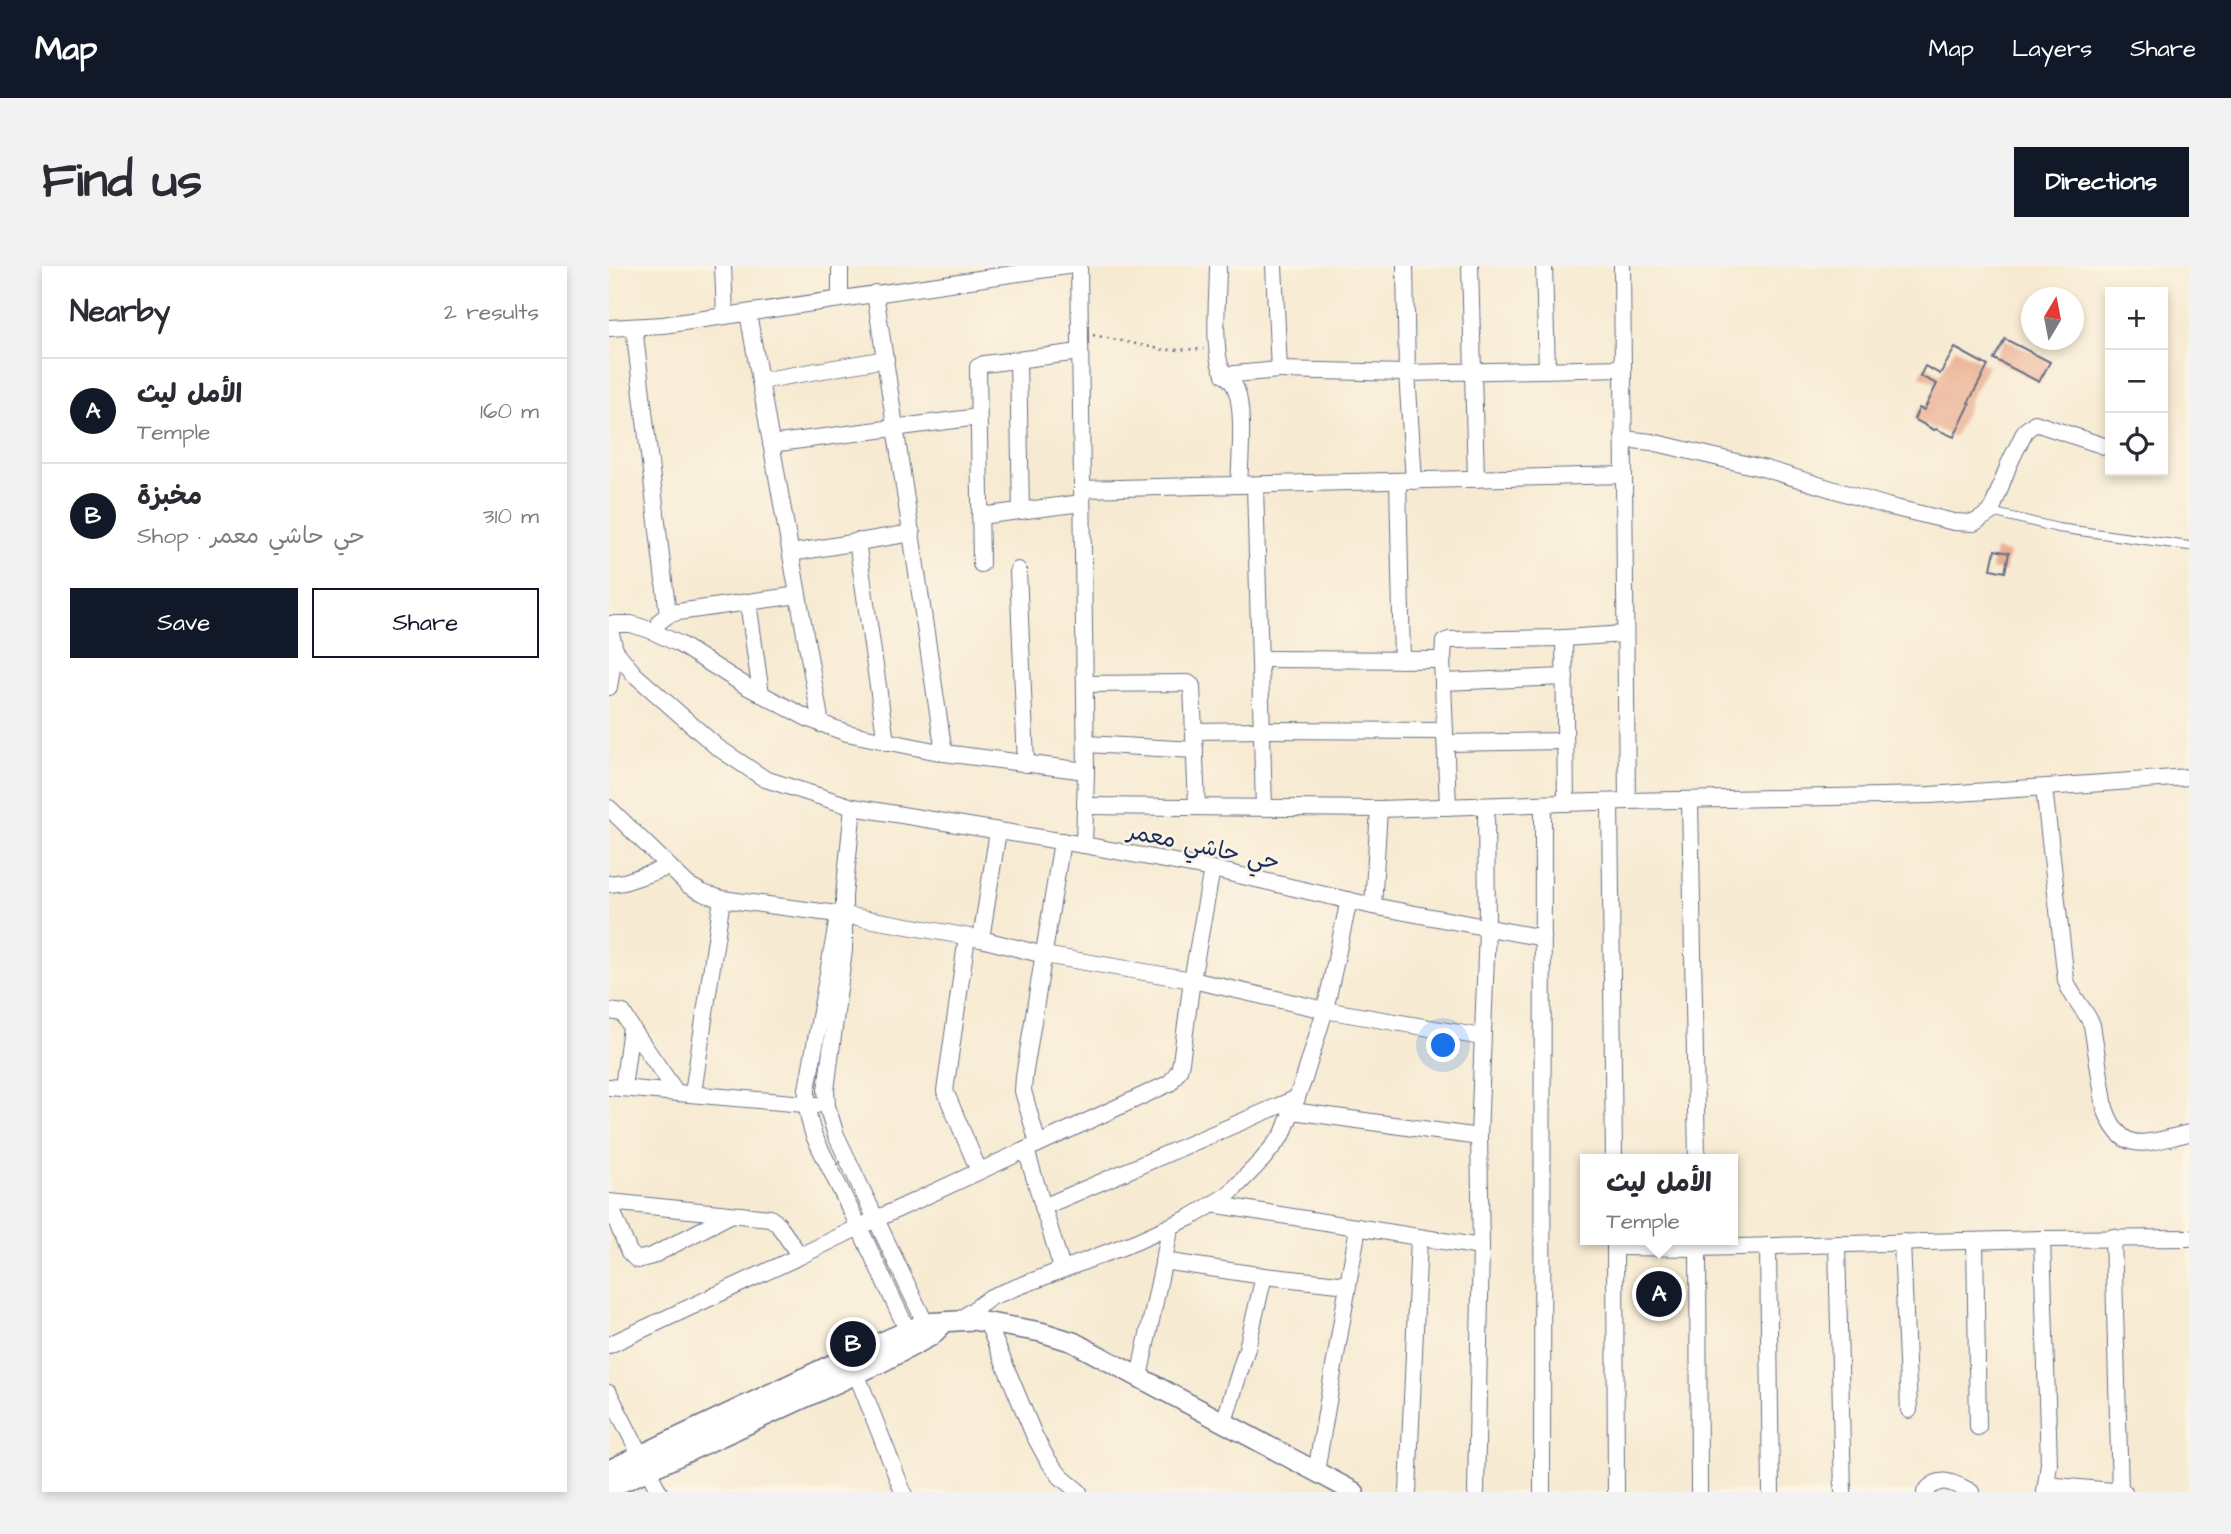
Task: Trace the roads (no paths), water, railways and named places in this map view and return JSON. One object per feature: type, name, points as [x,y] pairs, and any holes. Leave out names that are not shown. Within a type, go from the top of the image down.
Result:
[{"type":"street","points":[[723,266],[725,316]]},
{"type":"street","points":[[840,266],[840,298]]},
{"type":"street","points":[[609,328],[663,326],[748,313],[875,293],[954,274],[1067,266]]},
{"type":"street","points":[[1079,266],[1086,744],[1084,845]]},
{"type":"street","points":[[1218,266],[1219,363],[1224,375],[1235,386],[1247,485],[1260,659],[1264,808]]},
{"type":"street","points":[[1275,266],[1279,370]]},
{"type":"street","points":[[1402,660],[1406,481],[1405,266]]},
{"type":"street","points":[[1470,266],[1476,479]]},
{"type":"street","points":[[1544,266],[1547,369]]},
{"type":"street","points":[[1622,266],[1627,801]]},
{"type":"street","points":[[875,293],[944,753]]},
{"type":"street","points":[[748,313],[821,724]]},
{"type":"street","points":[[634,327],[668,615]]},
{"type":"street","points":[[981,564],[978,368],[984,364],[1080,352]]},
{"type":"street","points":[[760,381],[885,359]]},
{"type":"street","points":[[1018,360],[1021,511]]},
{"type":"street","points":[[1224,375],[1279,370],[1406,373],[1622,368]]},
{"type":"street","points":[[771,444],[978,417]]},
{"type":"street","points":[[1623,439],[1652,442],[1766,469],[1887,506],[1954,522],[1974,523],[1991,512],[2025,431],[2035,423],[2105,446]]},
{"type":"street","points":[[980,516],[1021,511],[1082,496],[1247,485],[1623,475]]},
{"type":"street","points":[[791,553],[912,533]]},
{"type":"street","points":[[857,541],[886,742]]},
{"type":"street","points":[[1018,570],[1026,764]]},
{"type":"street","points":[[650,629],[668,615],[798,595]]},
{"type":"street","points":[[748,602],[761,694]]},
{"type":"street","points":[[609,625],[631,624],[650,629],[761,694],[821,724],[886,742],[944,753],[1086,771]]},
{"type":"street","name":"حي حاشي معمر","points":[[609,625],[612,658],[634,674],[716,747],[765,779],[853,807],[1212,869],[1373,906],[1543,938]]},
{"type":"street","points":[[1448,807],[1442,659],[1444,642],[1449,639],[1625,635]]},
{"type":"street","points":[[1565,638],[1566,803]]},
{"type":"street","points":[[609,687],[612,658]]},
{"type":"street","points":[[1260,659],[1442,659]]},
{"type":"street","points":[[1443,682],[1565,677]]},
{"type":"street","points":[[1085,684],[1188,683],[1193,690],[1197,807]]},
{"type":"street","points":[[1195,731],[1262,730],[1565,741]]},
{"type":"street","points":[[1086,744],[1195,750]]},
{"type":"street","points":[[1086,806],[1379,809],[1930,795],[2189,777]]},
{"type":"street","points":[[2044,788],[2066,980],[2069,992],[2088,1015],[2092,1025],[2109,1119],[2116,1131],[2131,1143],[2189,1133]]},
{"type":"street","points":[[1690,800],[1696,1154]]},
{"type":"street","points":[[1610,802],[1614,1154]]},
{"type":"street","points":[[1542,1492],[1543,804]]},
{"type":"street","points":[[1476,1492],[1481,1247],[1479,1137],[1487,929],[1486,806]]},
{"type":"street","points":[[853,807],[842,911],[806,1105],[814,1136],[859,1227],[931,1329]]},
{"type":"street","points":[[609,808],[688,885],[722,899],[842,911],[1044,955],[1192,980],[1325,1010],[1482,1037]]},
{"type":"street","points":[[1373,906],[1379,809]]},
{"type":"street","points":[[979,1171],[945,1091],[974,938],[998,831]]},
{"type":"street","points":[[1062,841],[1023,1091],[1043,1207],[1062,1269]]},
{"type":"street","points":[[609,884],[624,882],[669,867]]},
{"type":"street","points":[[609,1345],[1170,1083],[1181,1062],[1192,980],[1212,869]]},
{"type":"street","points":[[693,1093],[722,899]]},
{"type":"street","points":[[609,1488],[645,1462],[931,1329],[991,1297],[1135,1242],[1229,1195],[1274,1147],[1283,1134],[1295,1105],[1325,1010],[1349,900]]},
{"type":"street","points":[[842,911],[844,950],[826,1090],[827,1106],[836,1135],[931,1329]]},
{"type":"street","points":[[609,1011],[623,1013],[676,1092]]},
{"type":"street","points":[[631,1027],[616,1088],[827,1106]]},
{"type":"street","points":[[1043,1207],[1295,1105],[1479,1137]]},
{"type":"street","points":[[730,1214],[652,1256],[636,1260],[628,1252],[609,1203],[730,1214],[770,1218],[777,1223],[800,1256]]},
{"type":"street","points":[[1212,1204],[1481,1247]]},
{"type":"street","points":[[1139,1377],[1171,1226]]},
{"type":"street","points":[[1316,1472],[1358,1227]]},
{"type":"street","points":[[1408,1492],[1419,1237]]},
{"type":"street","points":[[1733,1245],[2113,1237],[2189,1238]]},
{"type":"street","points":[[2042,1239],[2049,1464],[2046,1488],[2122,1492],[2113,1237]]},
{"type":"street","points":[[1975,1241],[1978,1427]]},
{"type":"street","points":[[1902,1242],[1909,1410]]},
{"type":"street","points":[[1837,1244],[1843,1492]]},
{"type":"street","points":[[1615,1245],[1616,1492]]},
{"type":"street","points":[[1698,1245],[1699,1492]]},
{"type":"street","points":[[1768,1246],[1771,1492]]},
{"type":"street","points":[[1163,1261],[1348,1285]]},
{"type":"street","points":[[1224,1422],[1247,1348],[1264,1276]]},
{"type":"street","points":[[931,1329],[987,1322],[1041,1332],[1073,1342],[1354,1492]]},
{"type":"street","points":[[987,1322],[1034,1435],[1061,1477],[1079,1492]]},
{"type":"street","points":[[853,1365],[903,1492]]},
{"type":"street","points":[[609,1393],[659,1492]]},
{"type":"street","points":[[609,1470],[645,1462]]},
{"type":"street","points":[[1926,1492],[1934,1483],[1943,1481],[1971,1492]]},
{"type":"lane","points":[[1991,512],[2059,528],[2189,546]]},
{"type":"place","name":"الأمل ليث","points":[[1659,1294]]},
{"type":"place","name":"مخبزة","points":[[853,1344]]}]
